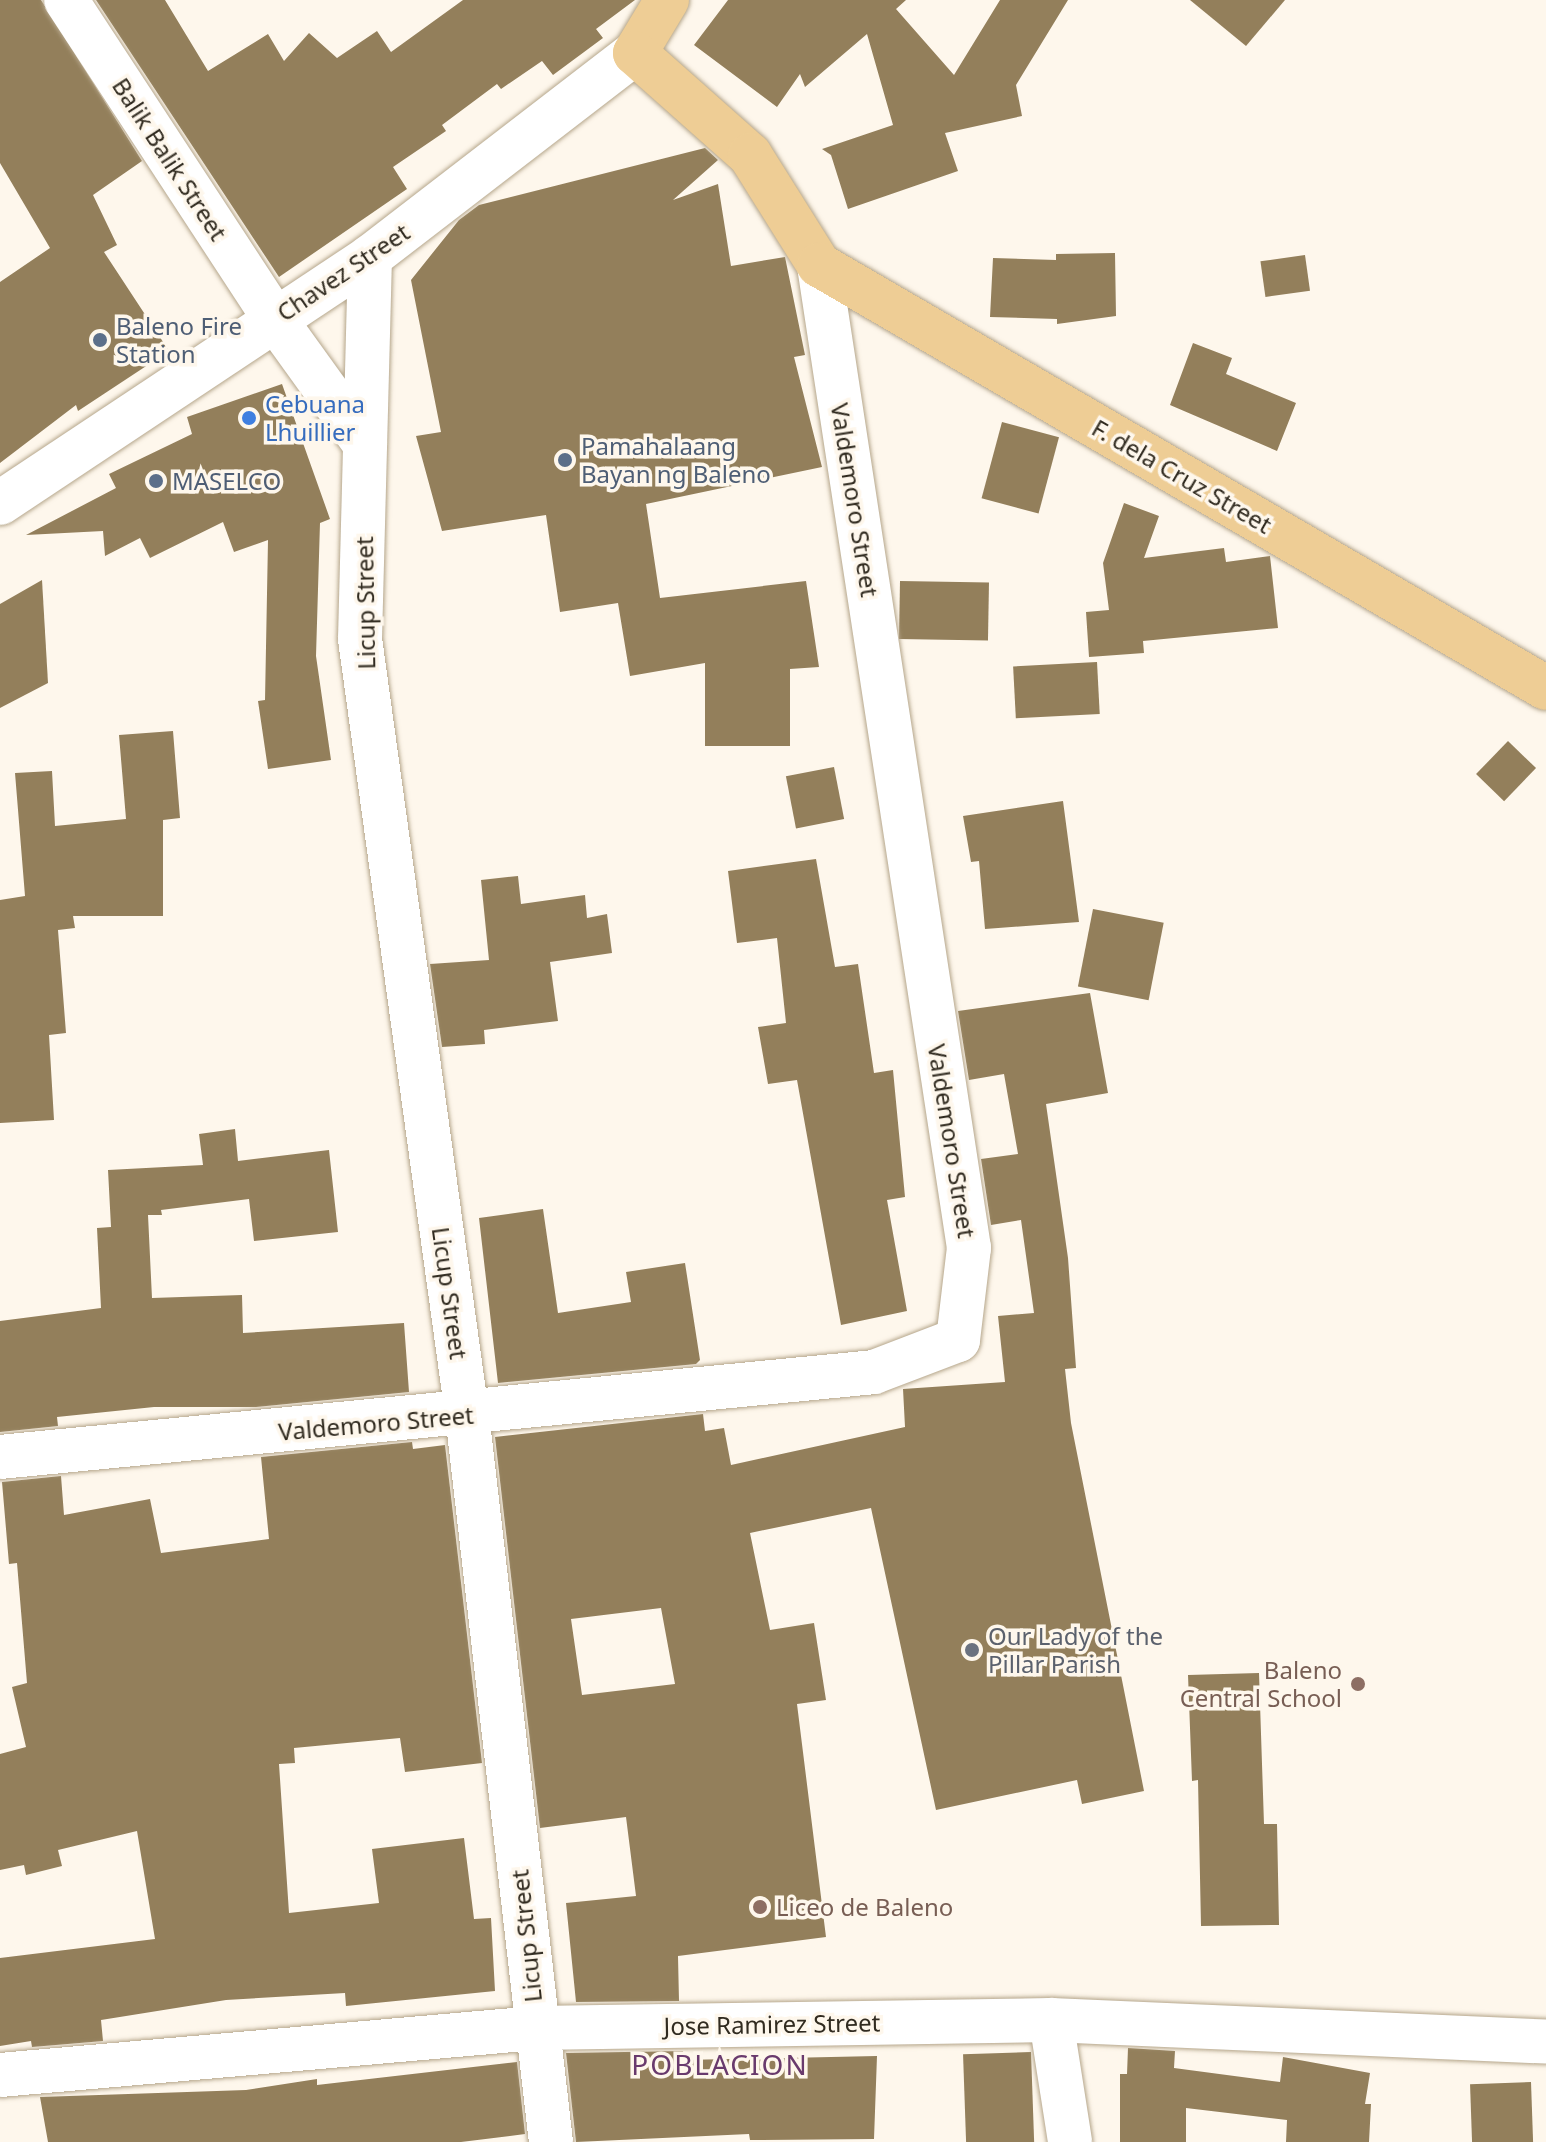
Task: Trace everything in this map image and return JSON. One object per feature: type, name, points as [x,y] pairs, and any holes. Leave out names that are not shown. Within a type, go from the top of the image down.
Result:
[{"type":"main road","points":[[635,53],[667,0]]},
{"type":"main road","name":"Valdemoro Street","points":[[635,53],[750,155],[819,265]]},
{"type":"main road","name":"F. dela Cruz Street","points":[[819,265],[1546,688]]},
{"type":"street","name":"Balik Balik Street","points":[[66,0],[274,318]]},
{"type":"street","name":"Chavez Street","points":[[0,503],[370,257],[635,53]]},
{"type":"street","name":"Licup Street","points":[[370,257],[360,639],[467,1414],[551,2142]]},
{"type":"street","name":"Valdemoro Street","points":[[0,1457],[467,1414],[874,1372],[958,1340],[969,1248],[819,265]]},
{"type":"street","points":[[274,318],[365,444]]},
{"type":"street","points":[[1051,2020],[1070,2142]]},
{"type":"street","name":"Jose Ramirez Street","points":[[0,2075],[536,2028],[1051,2020],[1546,2042]]},
{"type":"building","points":[[0,0],[41,0],[142,161],[93,195],[117,245],[104,252],[169,351],[78,411],[76,405],[0,463],[0,282],[50,248],[0,163]]},
{"type":"building","points":[[96,0],[165,0],[208,71],[268,34],[284,61],[309,33],[337,58],[377,31],[391,52],[463,0],[635,0],[596,29],[603,38],[553,75],[542,61],[501,89],[497,84],[442,125],[446,131],[393,167],[407,189],[279,277]]},
{"type":"building","points":[[728,0],[906,0],[896,9],[954,75],[1000,0],[1068,0],[1016,85],[1022,116],[945,133],[958,171],[848,209],[831,155],[822,149],[893,125],[867,34],[805,87],[800,74],[777,107],[694,45]]},
{"type":"building","points":[[1190,0],[1285,0],[1246,46]]},
{"type":"building","points":[[705,148],[718,160],[673,200],[718,184],[731,266],[785,257],[805,355],[794,357],[822,467],[646,504],[660,598],[806,581],[819,667],[790,669],[790,746],[705,746],[705,663],[630,676],[618,603],[560,612],[546,515],[442,531],[416,436],[441,432],[411,280],[459,220],[479,205]]},
{"type":"building","points":[[1115,253],[1116,316],[1057,324],[1057,319],[990,317],[993,258],[1056,260],[1056,254]]},
{"type":"building","points":[[1305,255],[1310,291],[1265,297],[1260,261]]},
{"type":"building","points":[[1193,343],[1232,358],[1226,374],[1296,403],[1277,451],[1170,405]]},
{"type":"building","points":[[282,384],[330,519],[320,523],[316,656],[331,760],[268,769],[258,701],[265,700],[268,540],[234,552],[223,522],[150,558],[140,538],[105,556],[103,531],[26,535],[116,488],[109,474],[192,434],[187,417]]},
{"type":"building","points":[[1002,422],[1059,437],[1039,514],[982,498]]},
{"type":"building","points":[[1124,503],[1159,516],[1144,558],[1224,548],[1226,562],[1270,556],[1278,628],[1143,641],[1144,653],[1089,657],[1086,612],[1109,610],[1103,563]]},
{"type":"building","points":[[42,580],[48,683],[0,708],[0,604]]},
{"type":"building","points":[[900,581],[989,583],[988,641],[899,639]]},
{"type":"building","points":[[1097,662],[1100,714],[1016,718],[1013,666]]},
{"type":"building","points":[[173,731],[180,818],[163,820],[163,916],[73,916],[75,928],[58,930],[66,1033],[49,1035],[54,1120],[0,1123],[0,900],[25,896],[15,773],[52,771],[55,826],[126,819],[119,735]]},
{"type":"building","points":[[1508,741],[1536,768],[1504,801],[1476,774]]},
{"type":"building","points":[[834,767],[844,819],[796,828],[786,776]]},
{"type":"building","points":[[1063,801],[1079,922],[985,929],[979,861],[971,862],[963,816]]},
{"type":"building","points":[[816,859],[835,967],[858,964],[874,1073],[893,1070],[905,1197],[887,1200],[907,1311],[841,1325],[797,1080],[768,1084],[758,1027],[786,1023],[777,938],[737,943],[728,871]]},
{"type":"building","points":[[518,876],[521,904],[585,895],[587,918],[607,914],[612,953],[550,962],[558,1021],[484,1030],[485,1044],[442,1047],[430,964],[489,960],[481,880]]},
{"type":"building","points":[[1093,909],[1164,923],[1149,1000],[1078,987]]},
{"type":"building","points":[[1090,993],[1108,1093],[1046,1104],[1068,1258],[1076,1368],[1065,1369],[1071,1423],[1144,1791],[1082,1804],[1077,1780],[936,1810],[871,1508],[750,1533],[770,1630],[814,1623],[826,1700],[797,1704],[826,1937],[678,1956],[679,2001],[576,2002],[566,1903],[636,1896],[626,1817],[540,1828],[495,1437],[703,1414],[705,1431],[724,1428],[731,1465],[905,1427],[903,1389],[1005,1382],[998,1316],[1034,1313],[1021,1220],[991,1225],[981,1159],[1018,1154],[1004,1074],[969,1080],[958,1011]],"holes":[[[661,1608],[675,1684],[582,1695],[571,1619]]]},
{"type":"building","points":[[235,1129],[238,1161],[329,1150],[338,1232],[254,1241],[249,1199],[161,1210],[162,1215],[148,1215],[152,1298],[242,1295],[243,1333],[404,1323],[409,1392],[256,1407],[154,1407],[57,1417],[58,1426],[0,1432],[0,1321],[101,1308],[97,1228],[111,1227],[108,1170],[203,1165],[199,1134]]},
{"type":"building","points":[[543,1209],[558,1313],[631,1302],[626,1272],[685,1263],[700,1360],[696,1364],[498,1383],[479,1218]]},
{"type":"building","points":[[412,1442],[413,1449],[445,1445],[482,1763],[405,1772],[400,1738],[294,1748],[295,1763],[279,1764],[289,1913],[379,1903],[372,1849],[464,1838],[474,1919],[491,1918],[495,1991],[346,2006],[345,1993],[226,2000],[101,2020],[103,2041],[32,2047],[31,2041],[0,2046],[0,1958],[155,1939],[137,1831],[58,1850],[62,1866],[26,1875],[24,1865],[0,1870],[0,1754],[26,1747],[12,1687],[27,1683],[17,1563],[9,1564],[2,1482],[61,1476],[64,1515],[150,1499],[161,1553],[269,1539],[261,1457]]},
{"type":"building","points":[[1259,1673],[1264,1824],[1277,1824],[1279,1925],[1201,1926],[1198,1780],[1192,1781],[1188,1675]]},
{"type":"building","points":[[1128,2048],[1175,2051],[1174,2068],[1280,2082],[1283,2057],[1370,2073],[1365,2104],[1371,2104],[1369,2142],[1286,2142],[1287,2120],[1186,2108],[1186,2142],[1120,2142],[1120,2074],[1127,2074]]},
{"type":"building","points":[[683,2051],[684,2060],[877,2056],[874,2139],[750,2140],[749,2134],[576,2142],[566,2053]]},
{"type":"building","points":[[1031,2052],[1034,2142],[966,2142],[963,2054]]},
{"type":"building","points":[[517,2062],[525,2134],[461,2142],[48,2142],[40,2097],[246,2090],[317,2079],[317,2085]]},
{"type":"building","points":[[1531,2082],[1533,2142],[1472,2142],[1470,2084]]},
{"type":"place","name":"Baleno Fire Station","points":[[100,340]]},
{"type":"place","name":"Cebuana Lhuillier","points":[[249,418]]},
{"type":"place","name":"Pamahalaang Bayan ng Baleno","points":[[565,460]]},
{"type":"place","name":"MASELCO","points":[[156,481]]},
{"type":"place","name":"Our Lady of the Pillar Parish","points":[[972,1650]]},
{"type":"place","name":"Baleno Central School","points":[[1358,1684]]},
{"type":"place","name":"Liceo de Baleno","points":[[760,1907]]},
{"type":"district","name":"POBLACION","points":[[720,2064]]}]
